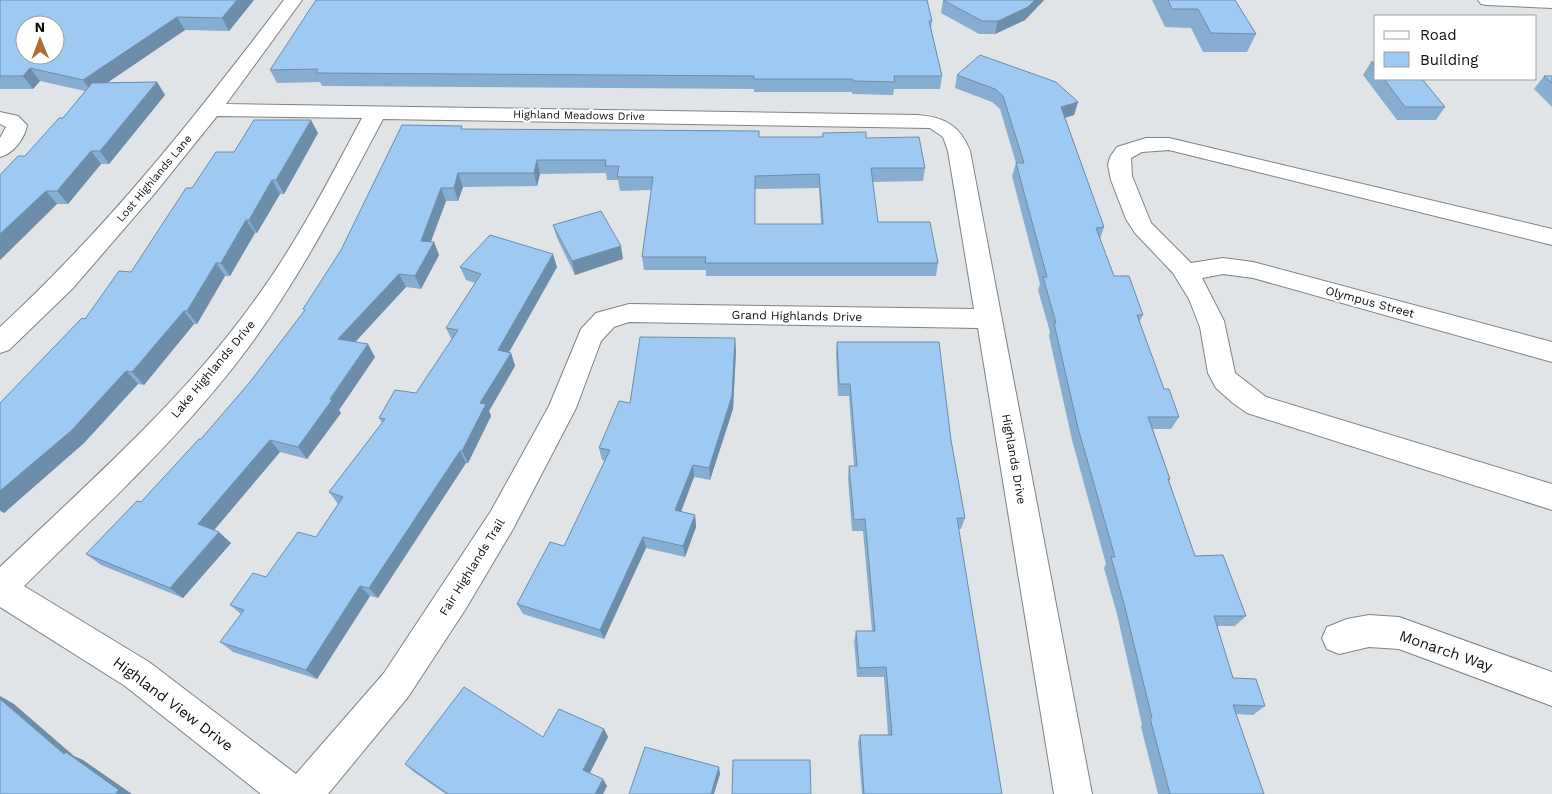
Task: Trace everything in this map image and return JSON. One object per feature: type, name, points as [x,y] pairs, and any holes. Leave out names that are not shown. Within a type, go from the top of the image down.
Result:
[{"type":"street","name":"Lost Highlands Lane","points":[[0,343],[64,282],[147,188],[210,110],[293,0]]},
{"type":"street","points":[[1487,0],[1552,3]]},
{"type":"street","name":"Highland Meadows Drive","points":[[210,110],[907,120],[928,121],[946,128]]},
{"type":"street","name":"Lake Highlands Drive","points":[[0,588],[181,409],[255,319],[294,261],[376,112]]},
{"type":"street","points":[[0,151],[11,140],[16,131],[8,122]]},
{"type":"street","name":"Highlands Drive","points":[[946,128],[956,139],[959,150],[1073,794]]},
{"type":"street","points":[[1552,238],[1169,144],[1142,145],[1130,149],[1121,156],[1119,170],[1140,224],[1152,239],[1186,272],[1213,326],[1219,368],[1222,376],[1241,396],[1257,405],[1552,497]]},
{"type":"street","name":"Olympus Street","points":[[1186,272],[1223,266],[1253,270],[1552,352]]},
{"type":"street","name":"Grand Highlands Drive","points":[[605,320],[629,313],[990,319]]},
{"type":"street","name":"Fair Highlands Trail","points":[[304,794],[396,685],[453,599],[502,520],[562,408],[590,336],[605,320]]},
{"type":"street","name":"Highland View Drive","points":[[0,588],[137,674],[291,794]]},
{"type":"street","name":"Monarch Way","points":[[1339,638],[1356,631],[1376,630],[1399,633],[1552,689]]},
{"type":"building","points":[[0,0],[237,0],[222,18],[177,17],[83,80],[30,68],[23,76],[0,76]]},
{"type":"building","points":[[316,0],[927,0],[932,21],[929,21],[942,76],[894,76],[895,82],[853,81],[853,79],[754,79],[754,76],[316,73],[318,69],[270,70]]},
{"type":"building","points":[[943,0],[1035,0],[1028,7],[998,21],[982,21]]},
{"type":"building","points":[[1168,0],[1235,0],[1256,34],[1211,33],[1198,9],[1172,9]]},
{"type":"building","points":[[980,55],[1056,82],[1078,102],[1061,107],[1104,227],[1096,228],[1114,276],[1129,276],[1143,315],[1137,315],[1164,389],[1169,389],[1179,417],[1148,417],[1170,479],[1168,479],[1195,556],[1223,555],[1246,616],[1214,616],[1233,678],[1256,679],[1265,706],[1233,705],[1264,794],[1170,794],[1111,557],[1115,557],[1078,428],[1054,323],[1056,323],[1043,277],[1047,277],[1016,163],[1024,163],[1003,96],[995,89],[957,75]]},
{"type":"building","points":[[1544,76],[1552,76],[1552,83]]},
{"type":"building","points":[[1385,80],[1423,80],[1445,107],[1405,107]]},
{"type":"building","points":[[157,82],[100,151],[91,151],[57,191],[46,191],[0,234],[0,175],[18,156],[25,156],[59,118],[63,118],[92,83]]},
{"type":"building","points":[[254,120],[311,120],[276,180],[272,180],[249,220],[246,220],[221,263],[216,263],[187,311],[184,311],[132,372],[126,371],[71,431],[0,491],[0,403],[82,318],[85,319],[119,271],[131,272],[186,188],[192,188],[216,152],[234,152]]},
{"type":"building","points":[[402,125],[462,126],[461,129],[759,131],[759,137],[823,137],[823,133],[866,132],[866,138],[919,137],[925,168],[871,168],[878,222],[930,222],[938,263],[705,263],[706,257],[642,257],[653,177],[617,177],[619,166],[605,166],[606,160],[537,160],[534,173],[458,173],[454,188],[441,188],[421,241],[434,242],[415,276],[399,274],[338,339],[368,344],[330,399],[332,400],[298,447],[270,440],[198,524],[219,532],[170,588],[86,554],[137,501],[141,502],[201,439],[250,382],[305,310],[303,309],[341,250]],"holes":[[[819,174],[823,224],[755,224],[755,176]]]},
{"type":"building","points":[[601,211],[621,246],[572,261],[553,225]]},
{"type":"building","points":[[490,235],[553,254],[498,350],[511,353],[480,403],[486,404],[462,451],[460,451],[369,588],[360,586],[306,670],[220,642],[244,610],[230,605],[253,573],[266,577],[298,532],[316,537],[343,497],[329,492],[385,419],[379,418],[395,390],[416,393],[458,330],[446,328],[481,274],[460,267]]},
{"type":"building","points":[[640,337],[735,338],[732,396],[709,468],[693,465],[675,510],[695,515],[683,546],[643,537],[600,630],[517,604],[550,542],[564,546],[610,450],[599,448],[619,401],[630,403]]},
{"type":"building","points":[[837,342],[939,342],[951,440],[965,518],[957,518],[1002,794],[864,794],[860,735],[892,735],[886,667],[859,668],[856,631],[875,631],[865,519],[854,520],[849,466],[857,466],[850,384],[839,384]]},
{"type":"building","points":[[464,687],[543,737],[559,709],[604,729],[583,770],[603,779],[595,794],[448,794],[405,764]]},
{"type":"building","points":[[0,699],[64,754],[66,752],[119,790],[116,793],[118,794],[0,794]]},
{"type":"building","points":[[645,747],[719,767],[711,794],[629,794]]},
{"type":"building","points":[[733,760],[810,760],[811,794],[732,794]]}]
